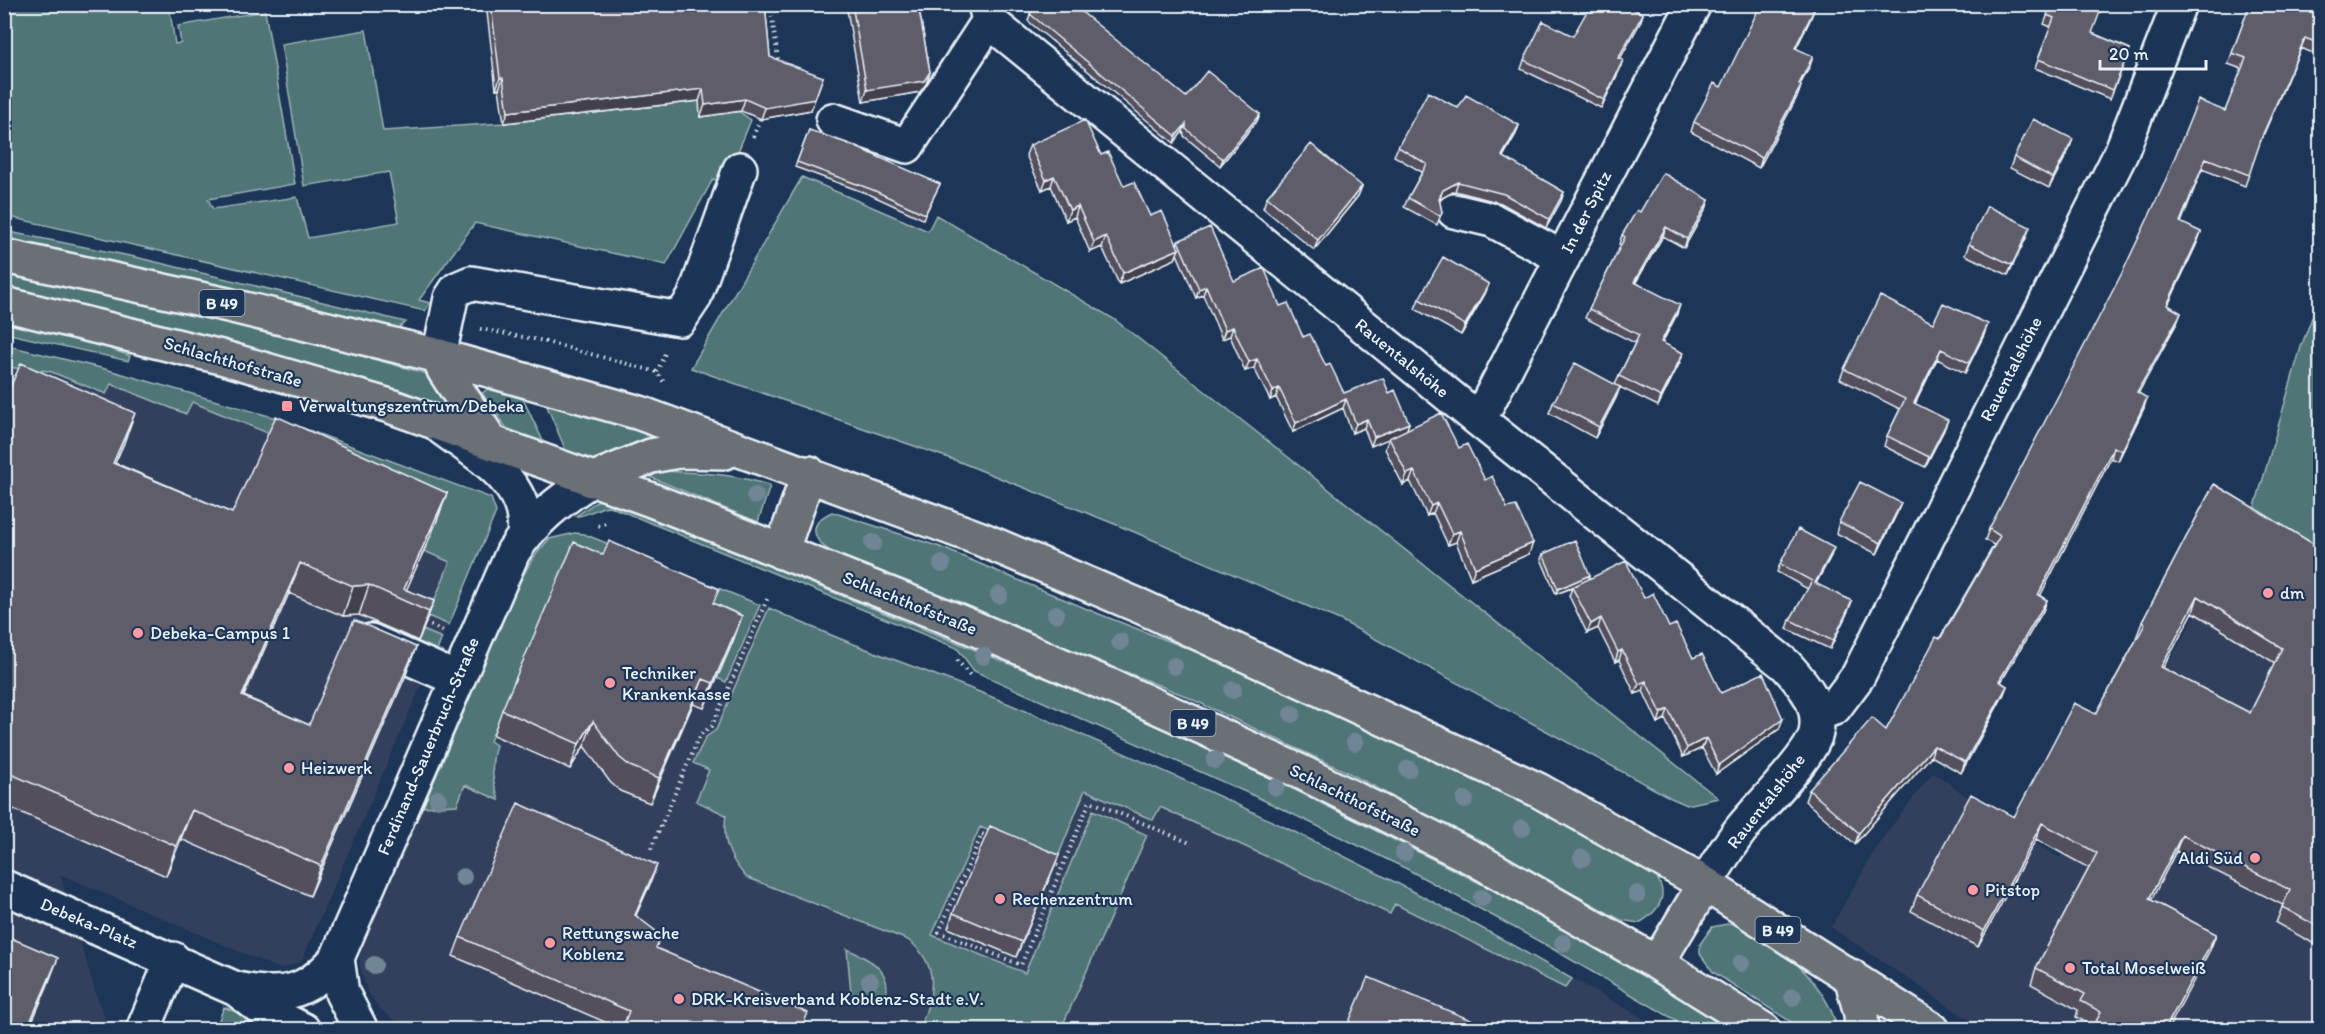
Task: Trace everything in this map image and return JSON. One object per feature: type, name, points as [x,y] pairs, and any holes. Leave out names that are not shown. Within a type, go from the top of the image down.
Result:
[{"type":"main road","name":"B 49","points":[[4,256],[228,305],[439,356],[640,413],[809,473],[981,539],[1142,607],[1538,790],[1705,884],[1933,1029]]},
{"type":"main road","name":"Schlachthofstraße","points":[[4,304],[221,357],[390,406],[649,499],[955,620],[1127,693],[1301,772],[1477,860],[1657,963],[1764,1029]]},
{"type":"main road","points":[[439,356],[444,370],[491,442]]},
{"type":"main road","points":[[591,480],[651,456],[678,451],[751,452]]},
{"type":"main road","points":[[780,552],[809,473]]},
{"type":"main road","points":[[1657,963],[1705,884]]},
{"type":"main road","points":[[1851,976],[1861,1014],[1862,1029]]},
{"type":"street","name":"In der Spitz","points":[[1479,420],[1694,4]]},
{"type":"street","name":"Rauentalshöhe","points":[[1816,714],[1834,708],[1858,676],[2121,153],[2179,4]]},
{"type":"street","points":[[833,120],[907,146],[987,13]]},
{"type":"street","name":"Rauentalshöhe","points":[[987,13],[1479,420],[1786,664],[1812,697],[1816,714],[1816,734],[1802,757],[1741,828],[1705,884]]},
{"type":"street","points":[[439,356],[451,298],[457,289],[471,284],[680,319],[694,298],[740,169]]},
{"type":"street","points":[[1454,211],[1492,220],[1563,258]]},
{"type":"street","points":[[435,422],[508,481],[524,510],[524,536]]},
{"type":"street","name":"Ferdinand-Sauerbruch-Straße","points":[[236,989],[273,995],[297,990],[320,976],[337,958],[513,552],[524,536],[552,507],[591,480]]},
{"type":"street","points":[[351,632],[457,679]]},
{"type":"street","name":"Debeka-Platz","points":[[4,887],[173,959]]},
{"type":"street","points":[[337,958],[342,993],[361,1029]]},
{"type":"street","points":[[143,1029],[173,959]]},
{"type":"street","name":"Ferdinand-Sauerbruch-Straße","points":[[173,959],[236,989],[262,1009],[303,1029]]},
{"type":"path","points":[[770,4],[780,70]]},
{"type":"path","points":[[740,169],[767,103]]},
{"type":"path","points":[[539,340],[657,372]]},
{"type":"path","points":[[651,849],[700,735],[712,726],[769,595]]},
{"type":"path","points":[[992,838],[982,834],[939,932],[1021,965],[1090,801],[1190,843]]},
{"type":"path","points":[[1042,859],[1062,867]]},
{"type":"shaded area","points":[[5,345],[105,369],[198,395],[491,498],[496,512],[301,962],[280,969],[60,874],[99,1004],[110,1029],[5,1030]]},
{"type":"shaded area","points":[[2254,510],[2320,550],[2320,1029],[1983,1029],[1831,927],[1879,843],[1933,772],[2010,828],[2060,858]]},
{"type":"shaded area","points":[[575,533],[584,534],[1009,704],[1116,750],[1415,893],[1492,933],[1662,1029],[418,1030],[391,1018],[380,1009],[367,991],[359,963],[361,951],[518,585],[533,558],[549,539]]},
{"type":"green space","points":[[5,5],[169,5],[175,44],[181,43],[178,26],[265,11],[295,184],[208,199],[213,209],[297,197],[308,238],[399,222],[389,172],[304,186],[281,44],[366,30],[383,131],[504,123],[699,101],[738,111],[751,120],[725,183],[713,179],[666,265],[475,223],[419,300],[430,303],[425,311],[5,216]]},
{"type":"green space","points":[[802,177],[928,231],[936,215],[1114,319],[1718,798],[1687,805],[1671,798],[1342,621],[1132,531],[960,462],[691,368]]},
{"type":"green space","points":[[4,231],[135,257],[406,322],[394,331],[128,266],[5,242]]},
{"type":"green space","points":[[5,271],[290,336],[435,376],[455,412],[5,289]]},
{"type":"green space","points":[[2320,296],[2320,550],[2254,510],[2301,347]]},
{"type":"green space","points":[[4,322],[87,340],[130,356],[128,361],[5,333]]},
{"type":"green space","points":[[4,345],[105,369],[276,418],[491,498],[496,512],[449,625],[428,616],[450,562],[424,551],[436,523],[270,434],[192,402],[186,414],[111,384],[106,394],[49,371],[5,367]]},
{"type":"green space","points":[[488,389],[523,399],[544,443],[510,433],[482,393]]},
{"type":"green space","points":[[546,404],[657,437],[659,444],[596,463],[566,451]]},
{"type":"green space","points":[[662,471],[731,476],[770,486],[758,522],[650,477]]},
{"type":"green space","points":[[599,500],[605,500],[1106,703],[1297,791],[1565,926],[1737,1029],[1691,1029],[1544,944],[1407,869],[1259,798],[974,671],[957,648],[609,506],[576,516]]},
{"type":"green space","points":[[832,512],[940,547],[1099,614],[1341,708],[1645,865],[1659,881],[1662,896],[1660,903],[1648,917],[1639,923],[1621,920],[1347,772],[1183,695],[835,554],[821,544],[815,533],[818,522]]},
{"type":"green space","points":[[575,533],[584,534],[760,605],[726,682],[717,678],[733,641],[541,623],[490,741],[496,745],[493,773],[499,800],[465,785],[457,805],[423,807],[518,585],[533,558],[549,539]]},
{"type":"green space","points":[[769,608],[828,634],[1081,734],[1224,798],[1435,903],[1572,979],[1565,988],[1395,904],[1390,914],[1160,807],[1153,820],[1085,790],[1057,859],[980,827],[932,935],[1025,973],[1093,810],[1147,835],[1061,1029],[919,1029],[928,1005],[931,982],[930,970],[919,950],[908,940],[746,877],[728,849],[725,833],[726,815],[696,801],[709,770],[693,763],[706,737],[716,730]]},
{"type":"green space","points":[[423,630],[442,638],[434,658],[416,646]]},
{"type":"green space","points":[[1732,923],[1765,939],[1797,964],[1823,996],[1832,1012],[1837,1029],[1802,1029],[1713,972],[1700,954],[1700,944],[1712,927]]},
{"type":"green space","points":[[847,949],[871,961],[882,972],[886,979],[886,996],[857,1003],[851,993]]},
{"type":"green space","points":[[224,1007],[266,1025],[264,1029],[215,1030]]},
{"type":"building","points":[[491,4],[765,4],[770,57],[823,77],[815,99],[765,108],[745,99],[705,105],[703,89],[508,112],[503,78],[500,78]]},
{"type":"building","points":[[852,4],[918,4],[930,72],[924,81],[867,90]]},
{"type":"building","points":[[1038,4],[1072,4],[1186,97],[1207,71],[1260,114],[1223,159],[1186,129],[1186,124],[1176,136],[1030,14]]},
{"type":"building","points":[[1591,4],[1625,4],[1643,14],[1618,58],[1623,60],[1604,100],[1524,60],[1543,21],[1573,36]]},
{"type":"building","points":[[1761,4],[1802,4],[1814,10],[1795,48],[1813,56],[1799,84],[1801,86],[1762,158],[1694,122],[1714,83],[1721,87]]},
{"type":"building","points":[[2052,4],[2103,4],[2092,33],[2130,49],[2113,90],[2038,59],[2054,18],[2047,15]]},
{"type":"building","points":[[2250,4],[2320,4],[2320,44],[2305,38],[2263,134],[2249,175],[2206,158],[2180,222],[2201,232],[2167,305],[2181,313],[2137,392],[2147,398],[2122,451],[2114,447],[2038,595],[2047,600],[1999,681],[2007,686],[1965,762],[1934,746],[1859,833],[1809,790],[1872,718],[1886,730],[1936,637],[1940,639],[2000,536],[1989,529],[2123,271],[2164,184],[2198,100],[2225,111],[2246,58],[2232,53]]},
{"type":"building","points":[[1428,92],[1458,108],[1466,95],[1519,125],[1502,156],[1564,192],[1549,219],[1504,194],[1458,182],[1443,190],[1439,198],[1442,212],[1440,216],[1408,198],[1427,164],[1398,147]]},
{"type":"building","points":[[2033,119],[2073,139],[2053,178],[2014,157]]},
{"type":"building","points":[[1085,120],[1101,155],[1108,152],[1124,186],[1134,182],[1150,216],[1162,211],[1179,249],[1123,273],[1106,236],[1094,242],[1078,206],[1070,210],[1054,176],[1046,180],[1030,145]]},
{"type":"building","points":[[809,130],[849,144],[940,184],[925,214],[873,190],[797,162]]},
{"type":"building","points":[[1311,144],[1362,186],[1318,240],[1267,197]]},
{"type":"building","points":[[1663,173],[1709,200],[1687,239],[1666,227],[1634,282],[1680,305],[1661,342],[1683,353],[1661,397],[1619,376],[1639,335],[1589,309],[1625,237],[1622,235],[1637,210],[1640,212]]},
{"type":"building","points":[[1987,206],[2030,227],[2012,265],[1969,244]]},
{"type":"building","points":[[1210,227],[1234,281],[1264,268],[1280,306],[1288,303],[1303,337],[1310,334],[1326,366],[1330,364],[1344,393],[1383,378],[1389,393],[1395,390],[1409,423],[1374,437],[1367,419],[1356,424],[1346,399],[1296,423],[1279,388],[1273,391],[1257,359],[1249,362],[1233,327],[1225,330],[1206,286],[1199,289],[1178,241]]},
{"type":"building","points":[[1443,257],[1489,284],[1465,325],[1419,299]]},
{"type":"building","points":[[1880,296],[1933,323],[1943,303],[1988,324],[1969,363],[1941,349],[1914,403],[1948,420],[1929,457],[1887,436],[1905,399],[1844,369]]},
{"type":"building","name":"Debeka-Campus 1","points":[[21,363],[135,413],[113,463],[232,513],[276,416],[447,493],[404,589],[434,601],[429,612],[369,585],[353,586],[300,563],[242,696],[309,725],[354,620],[416,647],[321,866],[192,810],[176,846],[4,771],[4,401]]},
{"type":"building","points":[[1575,363],[1620,387],[1599,427],[1553,403]]},
{"type":"building","points":[[1441,413],[1459,448],[1467,444],[1485,480],[1492,476],[1507,508],[1516,506],[1533,543],[1475,568],[1460,531],[1452,534],[1437,503],[1431,506],[1414,471],[1407,474],[1389,438]]},
{"type":"building","points":[[1860,482],[1901,503],[1881,543],[1839,522]]},
{"type":"building","points":[[2214,484],[2320,548],[2320,928],[2282,907],[2290,890],[2182,835],[2149,899],[2216,934],[2165,1029],[2092,1029],[2101,1012],[2081,1001],[2085,994],[2036,968],[2097,853],[2042,823],[1984,931],[1917,895],[1971,794],[2014,817],[2074,703],[2096,714],[2145,624],[2142,622]],"holes":[[[2198,596],[2282,648],[2250,713],[2161,667]]]},
{"type":"building","points":[[1798,529],[1834,548],[1815,583],[1852,601],[1833,641],[1790,620],[1812,581],[1780,564]]},
{"type":"building","points":[[1575,540],[1590,575],[1558,589],[1543,554]]},
{"type":"building","name":"Techniker Krankenkasse","points":[[609,541],[719,589],[713,603],[742,616],[713,683],[703,679],[659,778],[630,766],[619,757],[593,721],[579,744],[502,710],[574,542],[603,555]]},
{"type":"building","points":[[1626,561],[1644,598],[1653,593],[1669,627],[1676,624],[1693,658],[1702,654],[1721,693],[1763,673],[1783,719],[1719,765],[1706,738],[1687,748],[1668,709],[1661,713],[1646,681],[1639,684],[1622,650],[1618,652],[1601,618],[1591,624],[1572,587]]},
{"type":"building","points":[[518,803],[657,865],[635,915],[661,935],[656,948],[808,1013],[801,1029],[638,1029],[624,1024],[629,1011],[460,937]]},
{"type":"building","name":"Rechenzentrum","points":[[990,826],[1059,855],[1022,942],[953,913]]},
{"type":"building","points":[[4,935],[58,958],[27,1029],[4,1029]]},
{"type":"building","points":[[1368,977],[1492,1029],[1346,1029]]},
{"type":"place","name":"Verwaltungszentrum/Debeka","points":[[287,406]]},
{"type":"place","name":"dm","points":[[2268,593]]},
{"type":"place","name":"Debeka-Campus 1","points":[[138,633]]},
{"type":"place","name":"Techniker Krankenkasse","points":[[610,683]]},
{"type":"place","name":"Heizwerk","points":[[289,768]]},
{"type":"place","name":"Aldi Süd","points":[[2255,858]]},
{"type":"place","name":"Pitstop","points":[[1973,890]]},
{"type":"place","name":"Rechenzentrum","points":[[1000,899]]},
{"type":"place","name":"Rettungswache Koblenz","points":[[550,943]]},
{"type":"place","name":"Total Moselweiß","points":[[2070,968]]},
{"type":"place","name":"DRK-Kreisverband Koblenz-Stadt e.V.","points":[[679,999]]}]
